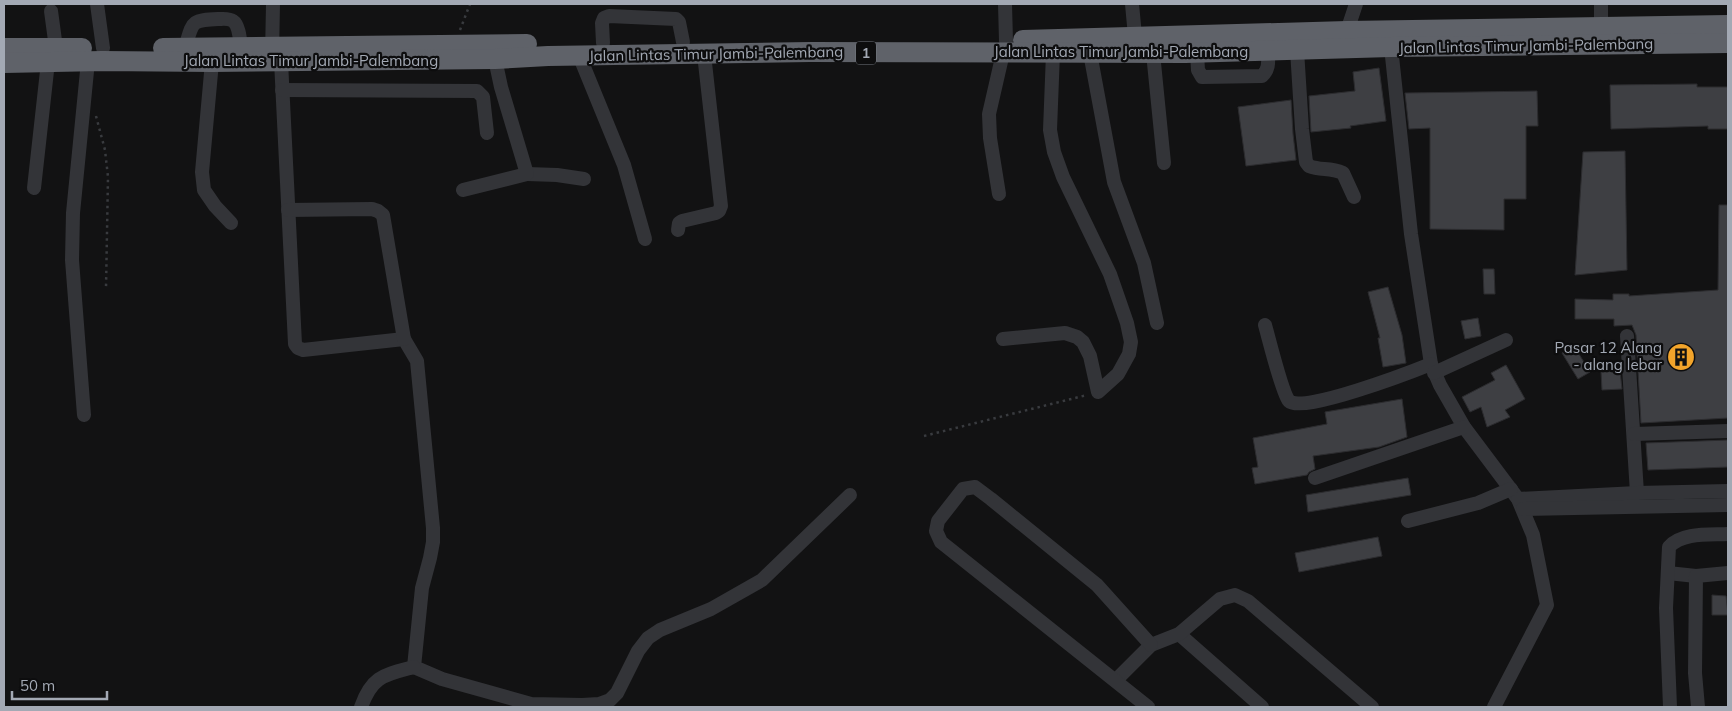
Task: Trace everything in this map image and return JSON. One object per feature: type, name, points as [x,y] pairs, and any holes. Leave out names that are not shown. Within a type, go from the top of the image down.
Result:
[{"type":"highway","name":"Jalan Lintas Timur Jambi-Palembang","points":[[4,48],[88,61],[212,62],[275,56],[455,45],[683,42],[1004,47],[1053,53],[1198,53],[1221,44],[1347,31],[1728,25]]},
{"type":"highway","name":"Jalan Lintas Timur Jambi-Palembang","points":[[4,63],[103,48],[242,47],[275,56],[495,59],[579,55],[1004,47],[1135,36],[1268,50],[1728,44]]},
{"type":"street","points":[[97,4],[103,48]]},
{"type":"street","points":[[274,4],[275,56],[282,90],[295,344],[303,350],[404,339]]},
{"type":"street","points":[[999,194],[990,138],[989,114],[1004,47],[1005,4]]},
{"type":"street","points":[[1132,4],[1135,36]]},
{"type":"street","points":[[1347,31],[1356,4]]},
{"type":"street","points":[[1601,4],[1601,27]]},
{"type":"street","points":[[34,188],[52,55],[51,11]]},
{"type":"street","points":[[603,43],[602,23],[604,18],[609,16],[676,19],[679,22],[683,42]]},
{"type":"street","points":[[185,48],[192,25],[196,22],[228,19],[234,21],[237,25],[242,47]]},
{"type":"street","points":[[1390,47],[1411,234],[1432,369],[1464,426],[1517,499],[1533,535],[1547,605],[1494,707]]},
{"type":"street","points":[[1198,53],[1198,70],[1202,77],[1262,76],[1268,67],[1268,50]]},
{"type":"street","points":[[1297,50],[1306,162],[1314,169],[1332,169],[1343,173],[1354,197]]},
{"type":"street","points":[[1003,339],[1065,333],[1077,337],[1083,342],[1090,356],[1098,392],[1118,374],[1129,354],[1130,342],[1127,323],[1110,274],[1063,177],[1054,152],[1050,130],[1053,53]]},
{"type":"street","points":[[1090,53],[1114,182],[1144,263],[1157,323]]},
{"type":"street","points":[[1154,53],[1164,163]]},
{"type":"street","points":[[678,230],[679,223],[682,221],[716,213],[721,206],[704,54]]},
{"type":"street","points":[[579,55],[624,165],[645,238]]},
{"type":"street","points":[[495,59],[501,87],[527,174]]},
{"type":"street","points":[[84,415],[72,260],[73,212],[88,61]]},
{"type":"street","points":[[212,62],[202,172],[204,190],[215,206],[231,223]]},
{"type":"street","points":[[282,90],[477,91],[483,97],[487,133]]},
{"type":"street","points":[[463,190],[527,174],[557,175],[584,179]]},
{"type":"street","points":[[288,210],[372,209],[383,215],[404,339],[417,362],[433,528],[433,542],[419,609],[414,667]]},
{"type":"street","points":[[1265,325],[1281,381],[1288,400],[1294,404],[1311,404],[1395,378],[1432,369],[1506,340]]},
{"type":"street","points":[[1627,336],[1637,493]]},
{"type":"street","points":[[1315,478],[1464,426]]},
{"type":"street","points":[[1634,434],[1728,431]]},
{"type":"street","points":[[1148,707],[941,542],[936,531],[938,520],[963,489],[975,487],[1097,585],[1151,645]]},
{"type":"street","points":[[1408,520],[1478,503],[1517,499],[1728,491]]},
{"type":"street","points":[[361,707],[366,693],[375,681],[388,674],[414,667],[442,679],[530,704],[599,704],[610,700],[617,693],[638,651],[648,638],[667,627],[711,609],[762,580],[850,495]]},
{"type":"street","points":[[1517,499],[1728,505]]},
{"type":"street","points":[[1670,707],[1666,608],[1669,547],[1674,541],[1683,537],[1728,534]]},
{"type":"street","points":[[1668,573],[1696,576],[1728,573]]},
{"type":"street","points":[[1696,576],[1695,673],[1698,707]]},
{"type":"street","points":[[1116,680],[1151,645],[1179,634],[1220,599],[1235,595],[1248,601],[1372,707]]},
{"type":"street","points":[[1179,634],[1262,707]]},
{"type":"path","points":[[455,45],[470,4]]},
{"type":"path","points":[[94,110],[105,150],[108,177],[106,288]]},
{"type":"path","points":[[924,436],[1061,403],[1098,392]]},
{"type":"building","points":[[1379,68],[1386,121],[1350,126],[1351,128],[1311,132],[1309,96],[1355,91],[1353,72]]},
{"type":"building","points":[[1697,84],[1697,87],[1728,87],[1728,129],[1708,129],[1708,126],[1611,129],[1610,85]]},
{"type":"building","points":[[1537,91],[1538,126],[1526,126],[1526,199],[1504,199],[1504,230],[1430,229],[1430,128],[1409,129],[1405,93]]},
{"type":"building","points":[[1291,100],[1296,160],[1246,166],[1238,107]]},
{"type":"building","points":[[1625,151],[1627,270],[1575,275],[1583,152]]},
{"type":"building","name":"Pasar 12 Alang - alang lebar","points":[[1719,205],[1728,205],[1728,418],[1641,423],[1636,335],[1632,325],[1614,326],[1614,319],[1575,319],[1575,299],[1613,300],[1613,294],[1629,294],[1629,296],[1718,290]]},
{"type":"building","points":[[1483,269],[1494,269],[1495,294],[1484,294]]},
{"type":"building","points":[[1388,287],[1402,335],[1406,363],[1383,367],[1378,338],[1380,338],[1368,292]]},
{"type":"building","points":[[1478,318],[1481,336],[1465,339],[1461,321]]},
{"type":"building","points":[[1574,346],[1590,372],[1578,379],[1562,353]]},
{"type":"building","points":[[1506,365],[1525,399],[1505,410],[1510,417],[1487,427],[1481,407],[1470,412],[1462,397],[1495,380],[1491,373]]},
{"type":"building","points":[[1620,371],[1622,389],[1602,390],[1601,372]]},
{"type":"building","points":[[1402,399],[1407,437],[1379,447],[1313,456],[1315,469],[1307,475],[1255,484],[1252,468],[1258,467],[1253,438],[1327,424],[1325,412]]},
{"type":"building","points":[[1728,440],[1728,467],[1648,470],[1646,443]]},
{"type":"building","points":[[1408,478],[1411,495],[1308,512],[1306,495]]},
{"type":"building","points":[[1378,537],[1382,556],[1299,572],[1295,553]]},
{"type":"building","points":[[1712,595],[1726,596],[1728,615],[1712,615]]},
{"type":"place","name":"Pasar 12 Alang - alang lebar","points":[[1681,357]]}]
